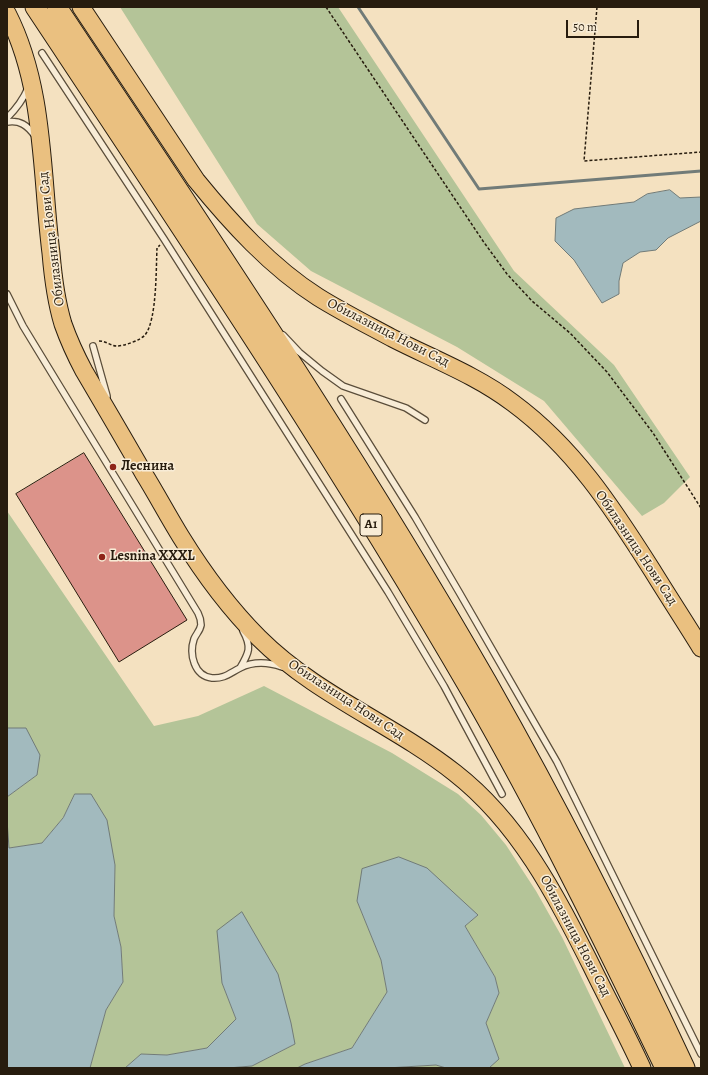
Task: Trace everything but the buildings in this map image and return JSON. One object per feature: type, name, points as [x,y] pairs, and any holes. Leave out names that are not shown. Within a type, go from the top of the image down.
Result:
[{"type":"highway","name":"A1","points":[[35,7],[203,260],[324,447],[434,630],[524,787],[611,957],[665,1068]]},
{"type":"highway","name":"A1","points":[[57,7],[340,439],[487,682],[538,775],[593,881],[685,1068]]},
{"type":"main road","name":"Обилазница Нови Сад","points":[[81,7],[196,180],[232,222],[262,251],[294,279],[318,296],[393,338],[465,372],[496,391],[531,416],[565,448],[614,512],[701,648]]},
{"type":"main road","name":"Обилазница Нови Сад","points":[[7,13],[24,53],[37,110],[55,290],[63,323],[70,344],[84,371],[182,539],[232,607],[260,638],[298,671],[348,704],[430,754],[479,793],[501,816],[526,848],[562,908],[642,1068]]},
{"type":"lane","points":[[42,53],[164,239],[388,592],[444,686],[502,794]]},
{"type":"lane","points":[[7,118],[24,97],[28,88],[30,76]]},
{"type":"lane","points":[[7,122],[16,121],[24,124],[36,137],[42,151]]},
{"type":"lane","points":[[7,294],[26,332],[198,613],[201,625],[200,631],[195,637],[193,648],[193,658],[196,668],[204,676],[216,678],[229,675],[240,668],[259,662],[272,663],[291,671],[298,671]]},
{"type":"lane","points":[[251,301],[299,352],[343,386],[406,408],[425,420]]},
{"type":"lane","points":[[93,346],[106,395],[142,470]]},
{"type":"lane","points":[[341,399],[460,592],[557,762],[701,1054]]},
{"type":"lane","points":[[232,607],[233,615],[249,644],[247,656],[240,668]]},
{"type":"path","points":[[326,7],[482,241],[507,274],[532,301],[570,333],[607,372],[653,433],[701,508]]},
{"type":"path","points":[[597,7],[584,161],[701,152]]},
{"type":"path","points":[[93,346],[95,341],[105,341],[116,346],[130,344],[145,335],[152,318],[157,248],[164,239]]},
{"type":"green space","points":[[120,7],[338,7],[514,271],[614,365],[690,477],[664,503],[642,516],[544,401],[457,347],[311,271],[257,224]]},
{"type":"green space","points":[[7,511],[154,726],[198,716],[264,686],[392,753],[458,794],[481,815],[506,845],[536,891],[562,937],[625,1068],[489,1068],[498,1059],[486,1023],[499,993],[495,977],[465,926],[478,915],[357,901],[381,960],[387,992],[352,1048],[297,1068],[228,1068],[252,1066],[295,1044],[222,983],[236,1019],[207,1048],[167,1055],[141,1054],[125,1068],[90,1068],[106,1010],[123,982],[121,947],[114,916],[115,865],[75,794],[63,818],[42,843],[9,848],[7,797],[37,775],[7,728]]},
{"type":"green space","points":[[436,1065],[446,1068],[387,1068]]},
{"type":"water","points":[[670,190],[680,198],[701,197],[701,221],[668,238],[656,250],[640,252],[623,263],[619,281],[619,294],[602,303],[574,260],[555,241],[556,218],[574,209],[634,202],[647,194]]},
{"type":"water","points":[[7,728],[26,728],[40,755],[37,775],[7,797]]},
{"type":"water","points":[[75,794],[91,794],[107,820],[115,865],[114,916],[121,947],[123,982],[106,1010],[90,1068],[7,1068],[7,820],[9,848],[42,843],[63,818]]},
{"type":"water","points":[[399,857],[427,868],[478,915],[465,926],[495,977],[499,993],[486,1023],[499,1059],[489,1068],[446,1068],[436,1065],[387,1068],[297,1068],[352,1048],[387,992],[381,960],[357,901],[362,869]]},
{"type":"water","points":[[242,912],[278,974],[295,1044],[252,1066],[228,1068],[125,1068],[141,1054],[167,1055],[207,1048],[236,1019],[222,983],[217,931]]},
{"type":"waterway","points":[[358,7],[479,189],[701,171]]},
{"type":"place","name":"Леснина","points":[[113,467]]},
{"type":"place","name":"Lesnina XXXL","points":[[102,557]]}]
